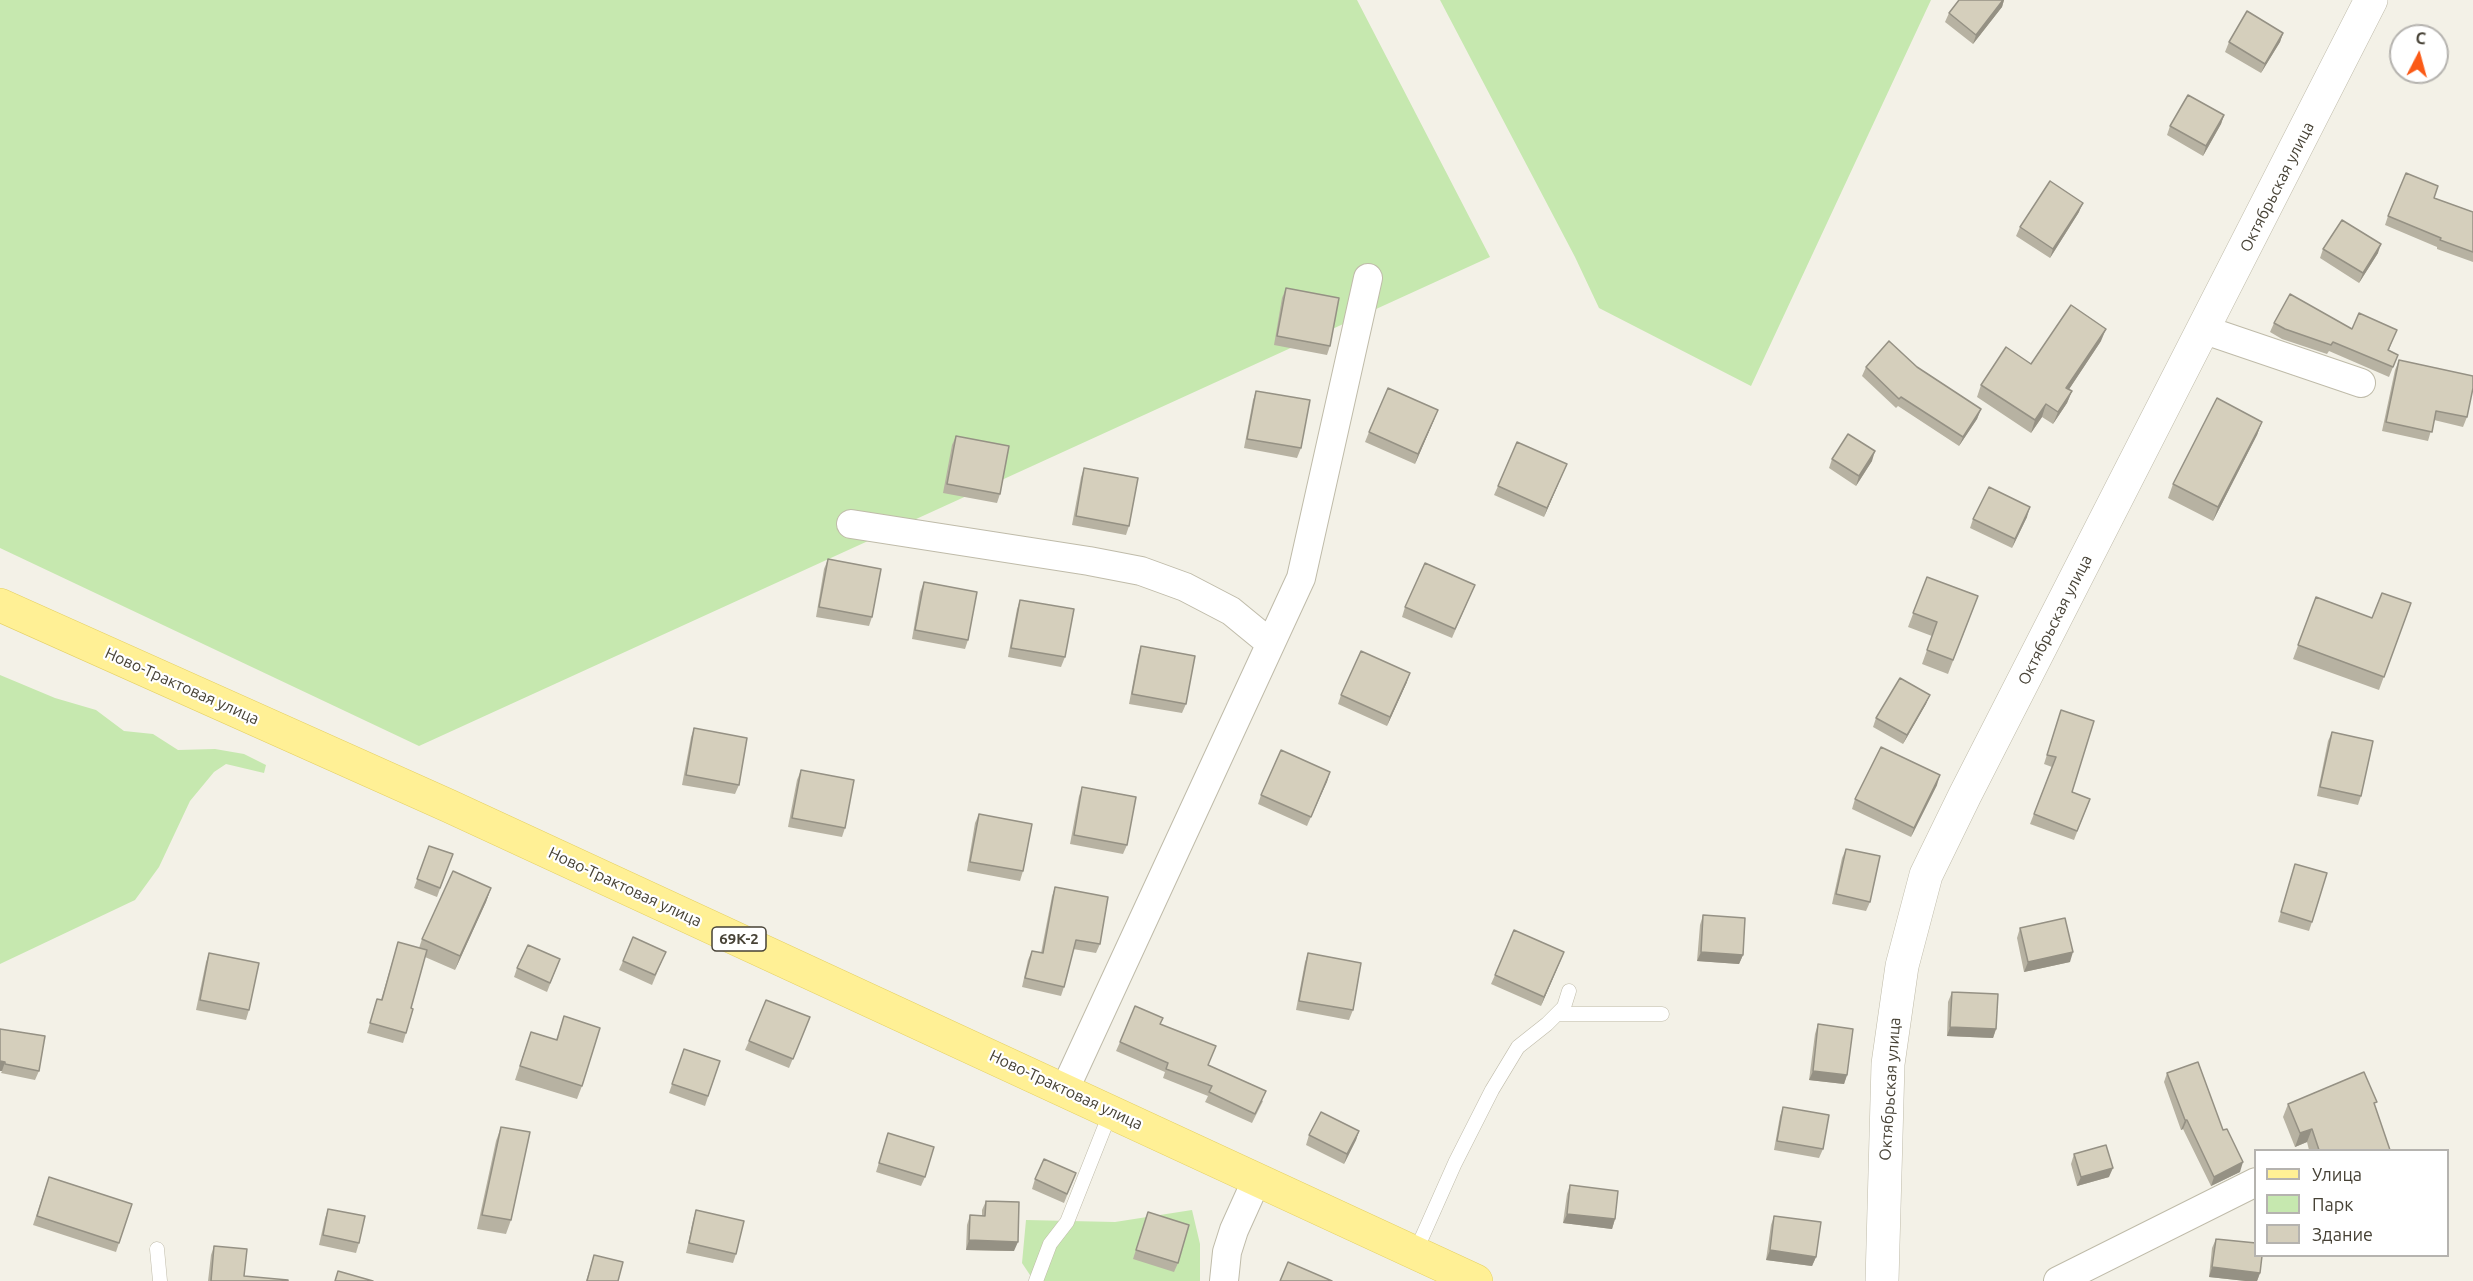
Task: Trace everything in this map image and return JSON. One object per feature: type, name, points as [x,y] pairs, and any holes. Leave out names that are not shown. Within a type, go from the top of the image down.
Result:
[{"type":"main road","name":"Ново-Трактовая улица","points":[[0,605],[439,801],[1476,1281]]},
{"type":"street","name":"Октябрьская улица","points":[[1882,1281],[1888,1064],[1902,966],[1926,875],[1970,784],[2205,330],[2371,0]]},
{"type":"street","points":[[1065,1089],[1301,578],[1368,278]]},
{"type":"street","points":[[2205,330],[2361,383]]},
{"type":"street","points":[[851,524],[1141,571],[1185,586],[1231,611],[1270,643]]},
{"type":"street","points":[[1224,1281],[1227,1252],[1234,1230],[1257,1179]]},
{"type":"street","points":[[2058,1281],[2254,1183]]},
{"type":"lane","points":[[1415,1253],[1455,1163],[1492,1090],[1518,1047],[1564,1007],[1569,991]]},
{"type":"lane","points":[[1557,1014],[1662,1014]]},
{"type":"lane","points":[[1036,1281],[1050,1244],[1067,1222],[1111,1111]]},
{"type":"lane","points":[[158,1249],[160,1281]]},
{"type":"green space","points":[[0,0],[1357,0],[1490,257],[419,746],[0,548]]},
{"type":"green space","points":[[1440,0],[1931,0],[1751,386],[1599,308],[1575,257]]},
{"type":"green space","points":[[0,675],[55,698],[96,710],[124,731],[153,734],[178,750],[215,749],[244,754],[266,765],[264,773],[226,764],[214,772],[190,801],[159,867],[135,900],[0,964]]},
{"type":"green space","points":[[1192,1210],[1200,1244],[1200,1281],[1034,1281],[1022,1263],[1026,1220],[1115,1222]]},
{"type":"building","points":[[1959,0],[2003,0],[1976,35],[1949,13]]},
{"type":"building","points":[[2247,11],[2283,33],[2265,64],[2229,42]]},
{"type":"building","points":[[2188,95],[2224,115],[2206,146],[2170,126]]},
{"type":"building","points":[[2406,173],[2438,186],[2434,198],[2473,212],[2473,252],[2440,240],[2441,238],[2388,216]]},
{"type":"building","points":[[2050,181],[2083,203],[2053,249],[2020,227]]},
{"type":"building","points":[[2342,220],[2381,244],[2363,273],[2323,249]]},
{"type":"building","points":[[1286,288],[1339,298],[1330,346],[1277,336]]},
{"type":"building","points":[[2290,294],[2352,329],[2359,313],[2397,330],[2388,350],[2398,355],[2393,367],[2333,342],[2331,345],[2274,323]]},
{"type":"building","points":[[2071,305],[2106,329],[2066,388],[2072,391],[2058,412],[2046,404],[2035,420],[1981,385],[2006,347],[2031,364]]},
{"type":"building","points":[[1889,341],[1917,367],[1981,409],[1963,437],[1901,397],[1899,399],[1866,367]]},
{"type":"building","points":[[2399,360],[2473,376],[2467,417],[2436,411],[2432,432],[2386,422]]},
{"type":"building","points":[[1388,388],[1438,410],[1418,454],[1369,432]]},
{"type":"building","points":[[1256,391],[1310,400],[1301,448],[1247,439]]},
{"type":"building","points":[[2217,398],[2262,422],[2218,507],[2173,484]]},
{"type":"building","points":[[1848,434],[1875,451],[1859,476],[1832,459]]},
{"type":"building","points":[[956,436],[1009,446],[1000,494],[947,484]]},
{"type":"building","points":[[1517,442],[1567,464],[1547,508],[1498,486]]},
{"type":"building","points":[[1084,468],[1138,478],[1129,526],[1076,516]]},
{"type":"building","points":[[1989,487],[2030,507],[2015,539],[1973,519]]},
{"type":"building","points":[[828,559],[881,569],[872,617],[819,607]]},
{"type":"building","points":[[1425,563],[1475,585],[1455,629],[1405,607]]},
{"type":"building","points":[[1927,577],[1978,596],[1953,660],[1927,650],[1937,622],[1913,613]]},
{"type":"building","points":[[924,582],[977,592],[968,640],[915,630]]},
{"type":"building","points":[[2382,593],[2411,603],[2384,677],[2298,645],[2316,597],[2372,618]]},
{"type":"building","points":[[1020,600],[1074,609],[1065,657],[1011,648]]},
{"type":"building","points":[[1141,646],[1195,656],[1186,704],[1132,694]]},
{"type":"building","points":[[1361,651],[1410,673],[1390,717],[1341,695]]},
{"type":"building","points":[[1900,678],[1930,695],[1907,735],[1876,718]]},
{"type":"building","points":[[2061,710],[2094,721],[2072,792],[2090,799],[2077,831],[2034,814],[2056,757],[2047,755]]},
{"type":"building","points":[[694,728],[747,738],[739,785],[686,775]]},
{"type":"building","points":[[2332,732],[2373,741],[2361,796],[2320,787]]},
{"type":"building","points":[[1881,747],[1940,775],[1914,828],[1855,799]]},
{"type":"building","points":[[1281,750],[1330,772],[1311,817],[1261,795]]},
{"type":"building","points":[[801,770],[854,780],[845,828],[792,818]]},
{"type":"building","points":[[1082,787],[1136,797],[1127,845],[1074,835]]},
{"type":"building","points":[[979,814],[1032,824],[1023,871],[970,862]]},
{"type":"building","points":[[429,846],[453,854],[440,888],[417,879]]},
{"type":"building","points":[[1846,849],[1880,856],[1870,902],[1836,894]]},
{"type":"building","points":[[2295,864],[2327,873],[2312,922],[2281,912]]},
{"type":"building","points":[[453,871],[491,888],[460,956],[422,939]]},
{"type":"building","points":[[1055,887],[1108,897],[1100,944],[1076,940],[1064,987],[1025,978],[1032,951],[1043,953]]},
{"type":"building","points":[[1703,915],[1745,918],[1743,955],[1701,952]]},
{"type":"building","points":[[2065,918],[2073,952],[2028,962],[2020,928]]},
{"type":"building","points":[[1514,930],[1564,952],[1544,997],[1495,975]]},
{"type":"building","points":[[633,937],[666,952],[655,975],[623,961]]},
{"type":"building","points":[[398,942],[427,950],[406,1033],[370,1023],[377,999],[382,1000]]},
{"type":"building","points":[[528,945],[560,959],[550,983],[517,968]]},
{"type":"building","points":[[209,953],[259,963],[249,1010],[200,1000]]},
{"type":"building","points":[[1308,953],[1361,963],[1353,1010],[1299,1001]]},
{"type":"building","points":[[1952,992],[1998,994],[1996,1029],[1950,1027]]},
{"type":"building","points":[[766,1000],[810,1017],[793,1059],[749,1041]]},
{"type":"building","points":[[1135,1006],[1163,1018],[1160,1024],[1216,1046],[1208,1065],[1266,1091],[1255,1114],[1209,1092],[1212,1086],[1166,1069],[1168,1063],[1120,1042]]},
{"type":"building","points":[[564,1016],[600,1028],[582,1086],[520,1066],[531,1032],[557,1040]]},
{"type":"building","points":[[1818,1024],[1853,1029],[1847,1075],[1813,1071]]},
{"type":"building","points":[[0,1029],[45,1036],[39,1071],[0,1061]]},
{"type":"building","points":[[684,1049],[720,1061],[708,1096],[672,1084]]},
{"type":"building","points":[[2198,1062],[2223,1130],[2227,1129],[2243,1162],[2214,1177],[2185,1120],[2167,1073]]},
{"type":"building","points":[[2364,1072],[2377,1102],[2374,1103],[2390,1149],[2319,1149],[2312,1129],[2300,1133],[2288,1104]]},
{"type":"building","points":[[1783,1107],[1829,1115],[1823,1149],[1777,1141]]},
{"type":"building","points":[[1321,1112],[1359,1131],[1347,1154],[1309,1135]]},
{"type":"building","points":[[501,1127],[530,1132],[511,1220],[482,1215]]},
{"type":"building","points":[[888,1133],[934,1147],[925,1177],[879,1163]]},
{"type":"building","points":[[2106,1145],[2113,1168],[2081,1177],[2074,1154]]},
{"type":"building","points":[[1044,1159],[1076,1173],[1067,1194],[1035,1179]]},
{"type":"building","points":[[49,1177],[132,1204],[119,1243],[37,1216]]},
{"type":"building","points":[[1570,1185],[1618,1191],[1615,1219],[1567,1214]]},
{"type":"building","points":[[986,1201],[1019,1202],[1018,1242],[969,1240],[970,1215],[985,1216]]},
{"type":"building","points":[[328,1209],[365,1216],[359,1243],[323,1235]]},
{"type":"building","points":[[696,1210],[744,1221],[736,1254],[689,1243]]},
{"type":"building","points":[[1148,1212],[1189,1225],[1178,1263],[1136,1250]]},
{"type":"building","points":[[1774,1216],[1821,1222],[1816,1257],[1770,1250]]},
{"type":"building","points":[[2216,1239],[2254,1243],[2254,1257],[2262,1257],[2260,1273],[2212,1267]]},
{"type":"building","points":[[214,1246],[247,1249],[244,1276],[288,1281],[211,1281]]},
{"type":"building","points":[[594,1255],[623,1262],[618,1281],[587,1281]]},
{"type":"building","points":[[1288,1262],[1332,1281],[1280,1281]]},
{"type":"building","points":[[338,1271],[373,1281],[335,1281]]}]
